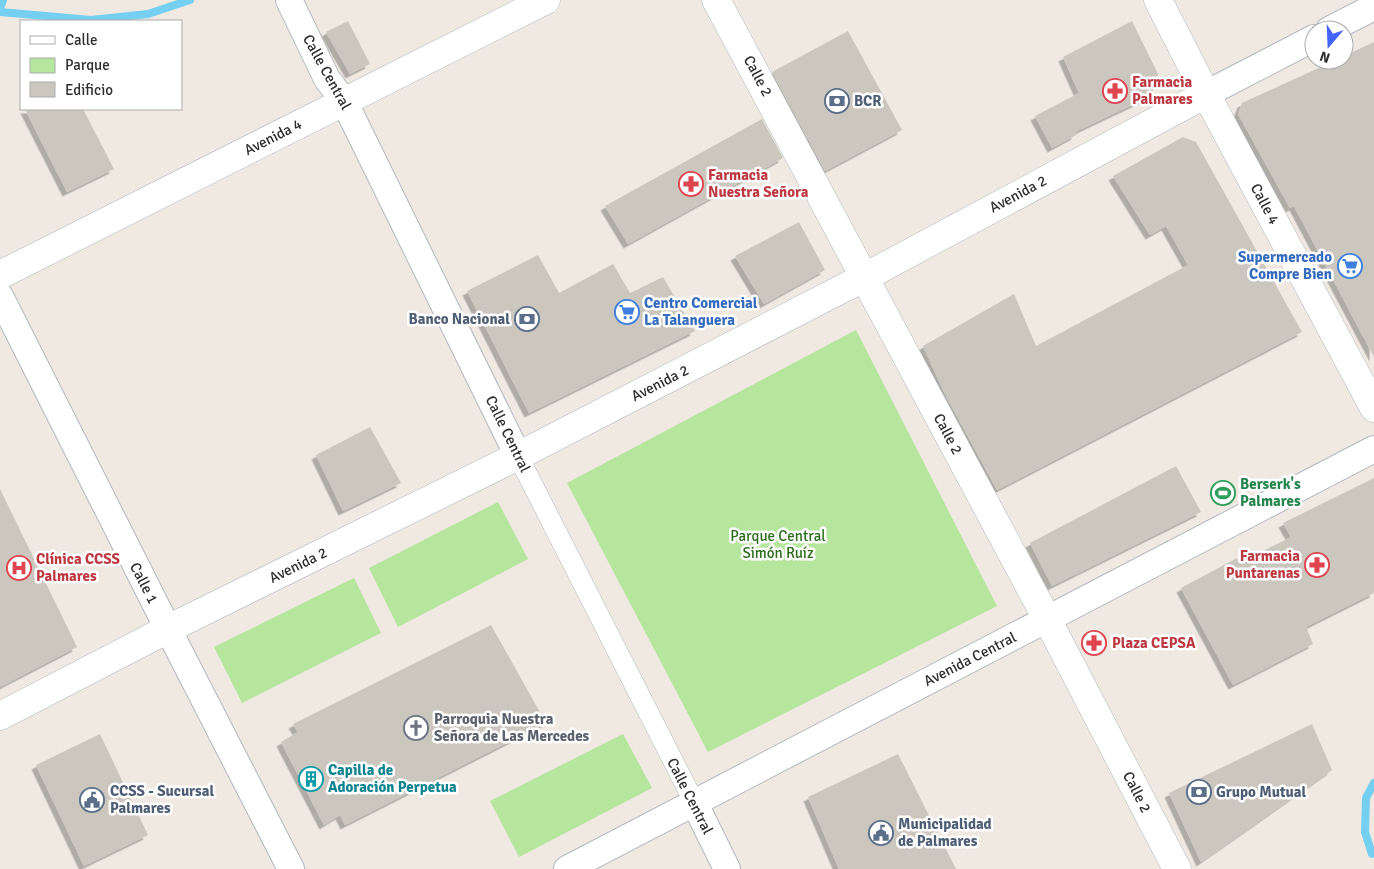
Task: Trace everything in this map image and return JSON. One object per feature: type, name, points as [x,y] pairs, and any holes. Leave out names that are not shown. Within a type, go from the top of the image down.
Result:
[{"type":"main road","name":"Avenida 4","points":[[0,275],[546,0]]},
{"type":"main road","name":"Calle 2","points":[[716,0],[1047,620],[1177,869]]},
{"type":"main road","name":"Calle 4","points":[[1158,0],[1206,94],[1374,408]]},
{"type":"main road","name":"Avenida 2","points":[[0,716],[168,629],[518,456],[864,278],[1206,94]]},
{"type":"street","name":"Calle Central","points":[[288,0],[327,79],[344,101],[518,456],[727,869]]},
{"type":"street","points":[[1349,20],[1374,7]]},
{"type":"street","name":"Avenida 2","points":[[1206,94],[1304,43]]},
{"type":"street","name":"Calle 1","points":[[0,296],[291,869]]},
{"type":"street","name":"Avenida Central","points":[[567,869],[1374,449]]},
{"type":"green space","name":"Parque Central Simón Ruíz","points":[[856,330],[997,606],[708,752],[567,483]]},
{"type":"green space","points":[[498,502],[528,559],[398,627],[369,568]]},
{"type":"green space","points":[[354,578],[381,633],[242,703],[214,647]]},
{"type":"green space","points":[[623,734],[652,788],[519,857],[490,801]]},
{"type":"building","points":[[348,21],[370,64],[350,74],[326,32]]},
{"type":"building","points":[[1132,21],[1158,74],[1151,96],[1075,132],[1076,135],[1052,148],[1035,116],[1079,93],[1063,57]]},
{"type":"building","name":"BCR","points":[[848,31],[902,130],[825,171],[772,72]]},
{"type":"building","points":[[1374,42],[1374,357],[1294,206],[1290,208],[1238,114],[1242,103],[1314,70],[1354,70],[1354,51]]},
{"type":"building","points":[[26,110],[84,110],[114,169],[67,192]]},
{"type":"building","name":"Farmacia Nuestra Señora","points":[[762,119],[783,158],[628,244],[605,206]]},
{"type":"building","points":[[1183,137],[1196,142],[1302,332],[997,490],[945,394],[923,346],[1014,294],[1036,346],[1188,265],[1166,226],[1150,235],[1113,176]]},
{"type":"building","points":[[799,222],[825,270],[764,304],[735,256]]},
{"type":"building","points":[[538,255],[559,293],[613,264],[630,293],[663,277],[695,331],[529,413],[467,291]]},
{"type":"building","points":[[370,427],[401,483],[343,511],[316,455]]},
{"type":"building","points":[[1176,466],[1201,512],[1052,586],[1030,543]]},
{"type":"building","points":[[1374,478],[1374,593],[1306,627],[1313,644],[1233,685],[1181,588],[1237,558],[1239,563],[1291,537],[1283,523]]},
{"type":"building","name":"Clínica CCSS Palmares","points":[[0,489],[77,647],[0,687]]},
{"type":"building","name":"Parroquia Nuestra Señora de Las Mercedes","points":[[491,625],[546,723],[345,825],[340,815],[324,825],[281,742],[298,732],[293,724]]},
{"type":"building","points":[[1312,724],[1332,770],[1201,862],[1169,793]]},
{"type":"building","name":"CCSS - Sucursal Palmares","points":[[100,734],[148,835],[84,866],[36,765]]},
{"type":"building","name":"Municipalidad de Palmares","points":[[898,754],[956,869],[839,869],[808,797]]},
{"type":"waterway","points":[[0,8],[3,0]]},
{"type":"waterway","points":[[0,12],[91,20],[148,14],[190,0]]},
{"type":"waterway","points":[[1372,854],[1365,832],[1366,798],[1374,783]]},
{"type":"place","name":"Farmacia Palmares","points":[[1115,91]]},
{"type":"place","name":"BCR","points":[[837,101]]},
{"type":"place","name":"Farmacia Nuestra Señora","points":[[691,184]]},
{"type":"place","name":"Supermercado Compre Bien","points":[[1350,266]]},
{"type":"place","name":"Centro Comercial La Talanguera","points":[[627,312]]},
{"type":"place","name":"Banco Nacional","points":[[527,319]]},
{"type":"place","name":"Berserk's Palmares","points":[[1223,493]]},
{"type":"place","name":"Farmacia Puntarenas","points":[[1317,565]]},
{"type":"place","name":"Clínica CCSS Palmares","points":[[19,568]]},
{"type":"place","name":"Plaza CEPSA","points":[[1094,643]]},
{"type":"place","name":"Parroquia Nuestra Señora de Las Mercedes","points":[[416,728]]},
{"type":"place","name":"Capilla de Adoración Perpetua","points":[[311,779]]},
{"type":"place","name":"Grupo Mutual","points":[[1199,792]]},
{"type":"place","name":"CCSS - Sucursal Palmares","points":[[92,800]]},
{"type":"place","name":"Municipalidad de Palmares","points":[[881,833]]}]
